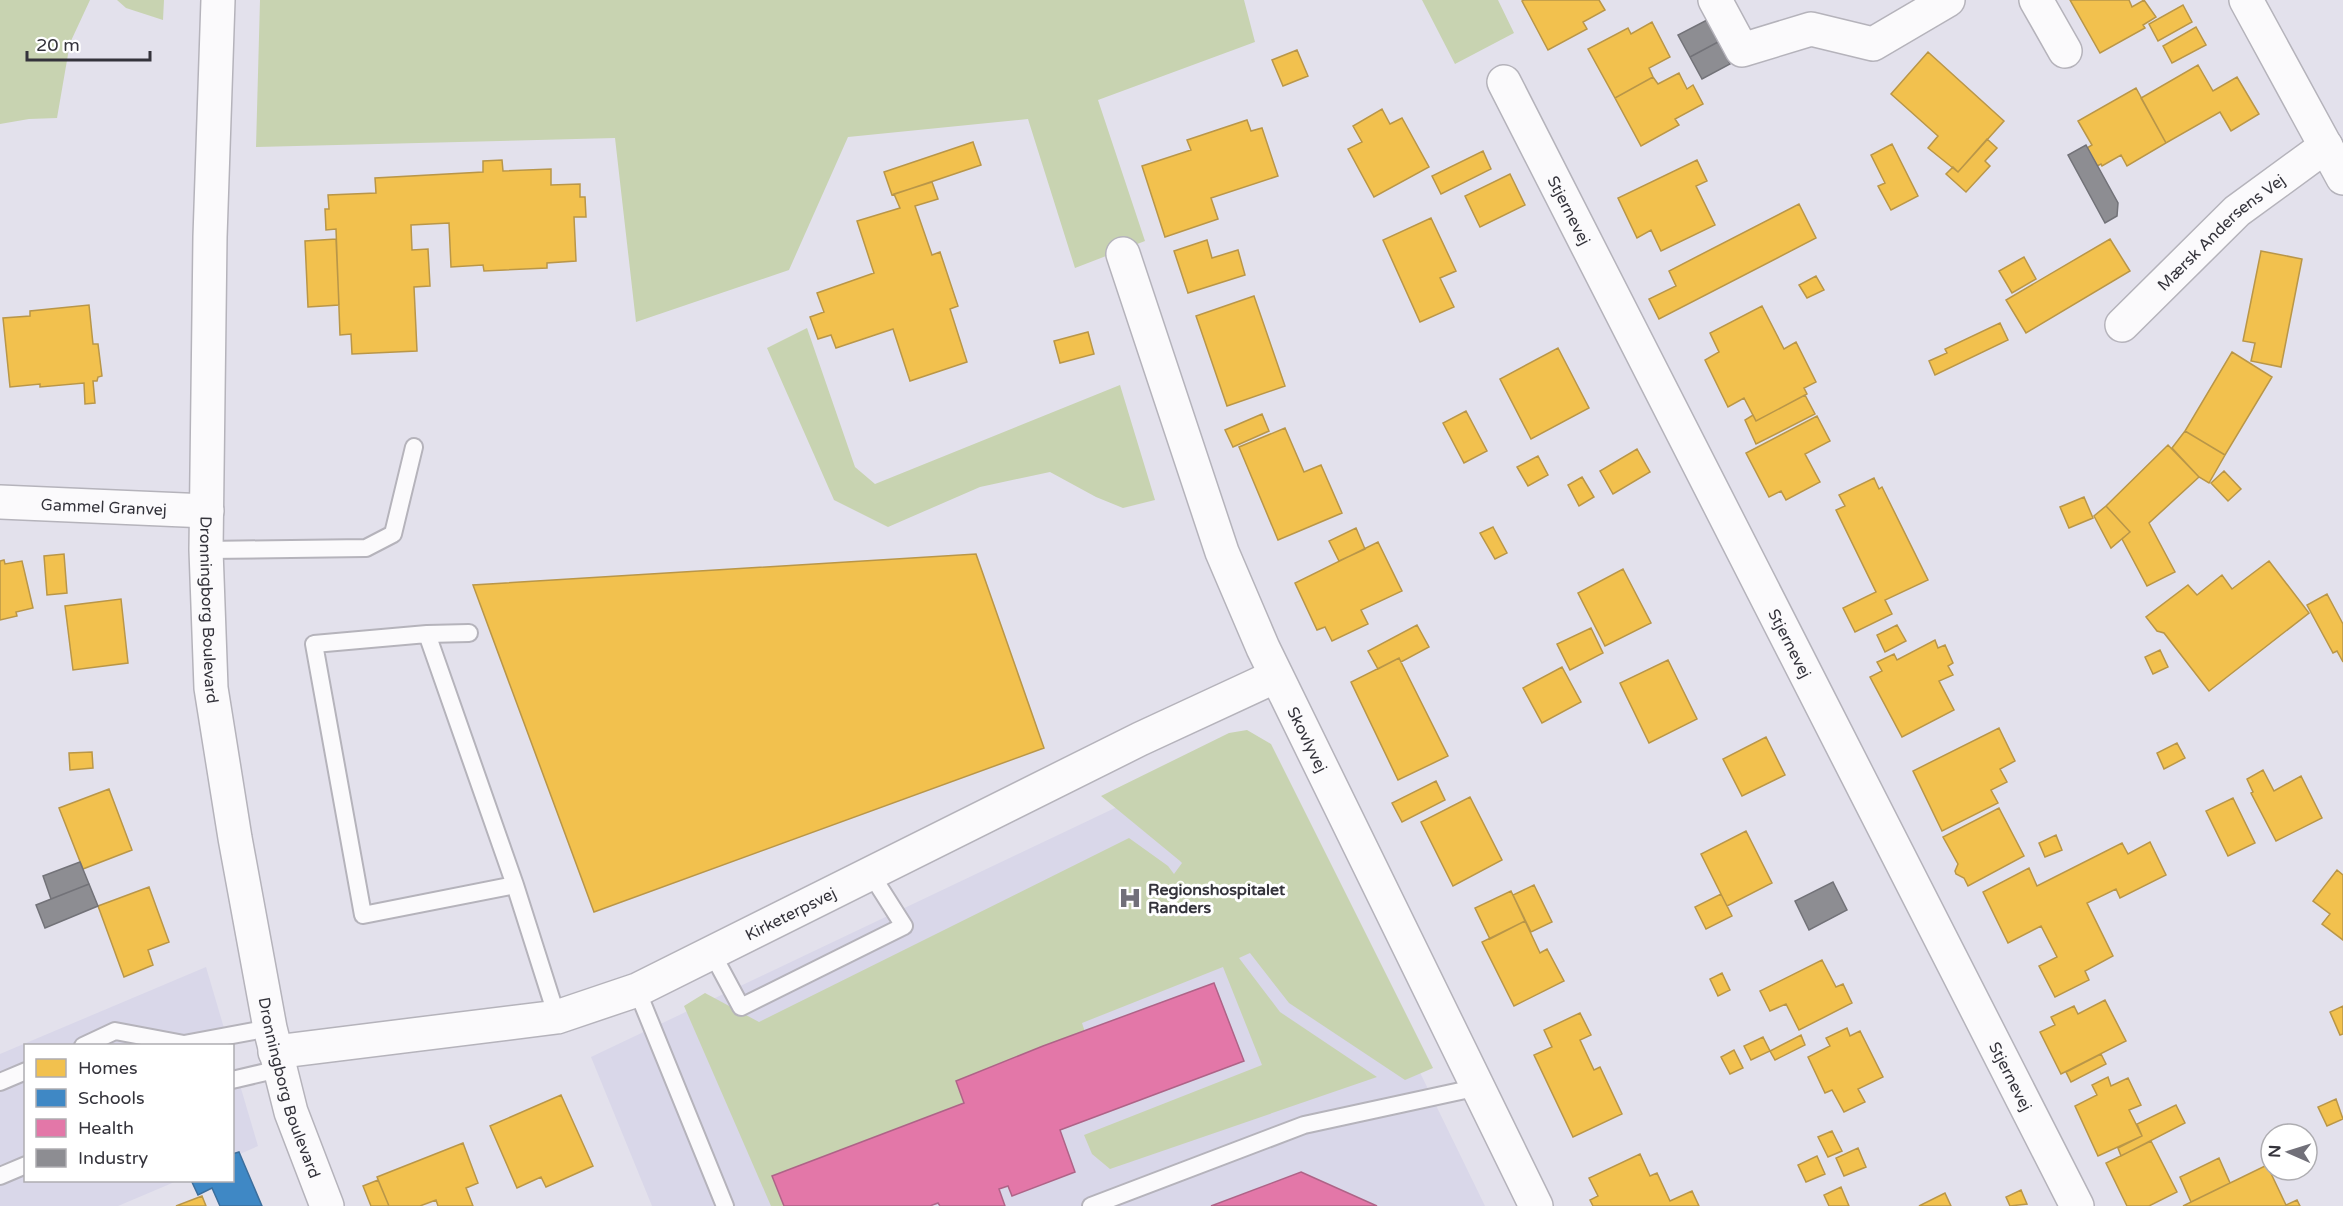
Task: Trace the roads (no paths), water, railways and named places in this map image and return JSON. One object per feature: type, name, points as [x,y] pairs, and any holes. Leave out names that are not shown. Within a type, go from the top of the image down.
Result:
[{"type":"street","name":"Dronningborg Boulevard","points":[[218,0],[210,237],[206,550],[211,688],[235,838],[275,1050],[291,1112],[327,1206]]},
{"type":"street","points":[[1715,0],[1742,50],[1811,28],[1873,44],[1947,0]]},
{"type":"street","points":[[2036,0],[2064,51]]},
{"type":"street","points":[[2247,0],[2343,178]]},
{"type":"street","name":"Stjernevej","points":[[1504,82],[2077,1206]]},
{"type":"street","name":"Mærsk Andersens Vej","points":[[2122,325],[2236,211],[2326,146]]},
{"type":"street","name":"Skovlyvej","points":[[1123,255],[1222,552],[1276,676],[1536,1206]]},
{"type":"street","name":"Gammel Granvej","points":[[0,501],[207,511]]},
{"type":"street","name":"Kirketerpsvej","points":[[275,1050],[557,1017],[637,990],[1140,739],[1276,676]]},
{"type":"lane","points":[[206,550],[366,548],[393,534],[414,447]]},
{"type":"lane","points":[[470,633],[427,634],[315,644],[363,915],[515,885]]},
{"type":"lane","points":[[427,634],[515,885],[557,1017]]},
{"type":"lane","points":[[712,953],[741,1007],[904,926],[871,874]]},
{"type":"lane","points":[[637,990],[725,1206]]},
{"type":"lane","points":[[87,1044],[115,1031],[184,1044]]},
{"type":"lane","points":[[234,1047],[275,1050]]},
{"type":"lane","points":[[234,1079],[275,1050]]},
{"type":"lane","points":[[0,1082],[24,1072]]},
{"type":"lane","points":[[1090,1206],[1304,1125],[1479,1087]]},
{"type":"lane","points":[[0,1176],[24,1166]]},
{"type":"place","name":"Regionshospitalet Randers","points":[[1130,898]]}]
